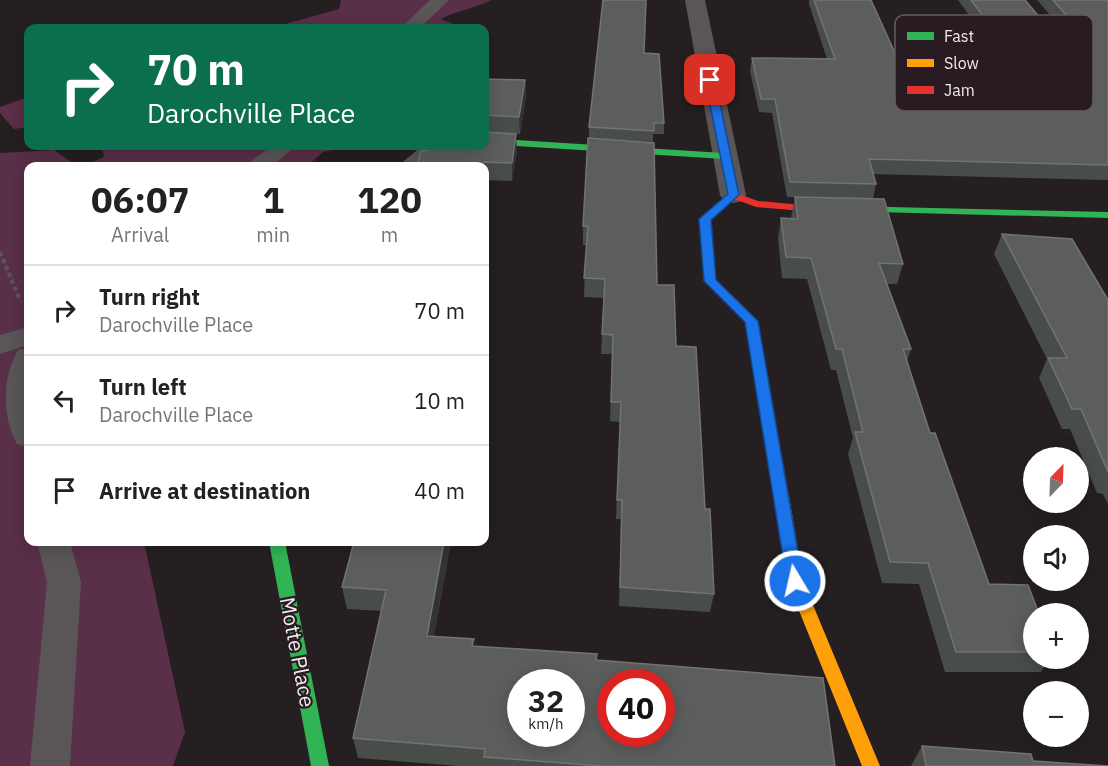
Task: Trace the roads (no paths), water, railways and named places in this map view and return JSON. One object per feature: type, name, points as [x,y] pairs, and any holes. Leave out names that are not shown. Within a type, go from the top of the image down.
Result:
[{"type":"street","points":[[695,0],[733,195]]},
{"type":"street","points":[[489,141],[724,156]]},
{"type":"street","points":[[418,162],[430,152],[439,150]]},
{"type":"street","points":[[733,195],[756,204],[780,207],[1108,215]]},
{"type":"street","points":[[733,195],[705,219],[710,281],[752,321],[795,581],[871,766]]},
{"type":"street","name":"Motte Place","points":[[278,546],[319,764]]},
{"type":"lane","points":[[414,24],[440,0]]},
{"type":"lane","points":[[264,162],[280,150]]},
{"type":"lane","points":[[0,345],[24,337]]},
{"type":"lane","points":[[24,374],[19,396],[24,418]]},
{"type":"lane","points":[[50,766],[64,582],[55,546]]}]
